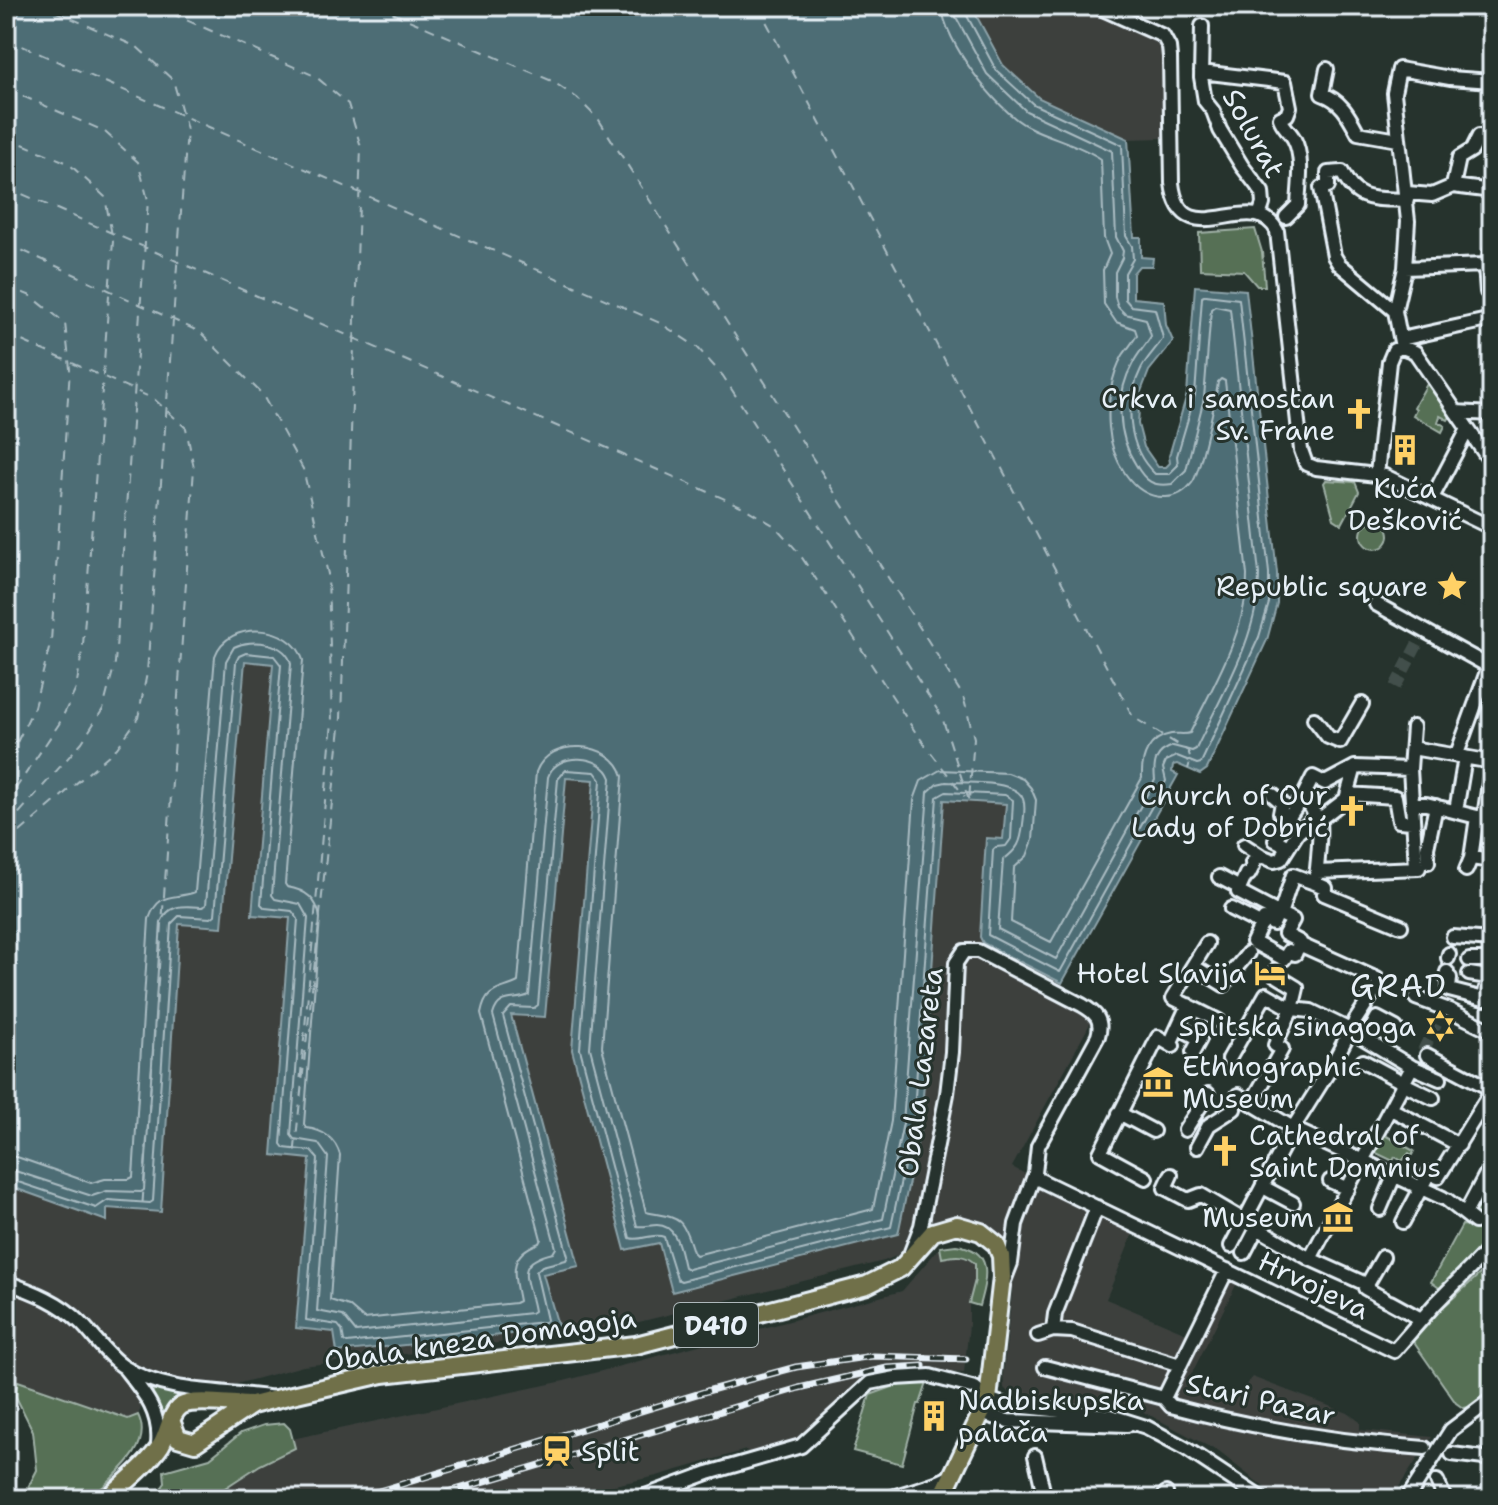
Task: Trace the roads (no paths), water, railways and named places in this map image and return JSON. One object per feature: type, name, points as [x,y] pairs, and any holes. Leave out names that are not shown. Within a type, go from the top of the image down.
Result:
[{"type":"main road","name":"Obala kneza Domagoja","points":[[252,1405],[195,1443],[178,1438],[172,1423],[177,1410],[190,1403],[252,1405],[383,1374],[621,1347],[665,1338],[867,1285],[892,1274],[933,1232],[951,1225],[968,1227],[986,1235],[999,1250],[1001,1288]]},
{"type":"main road","name":"D410","points":[[941,1499],[985,1406],[1001,1288]]},
{"type":"main road","name":"D410","points":[[107,1499],[156,1451],[172,1423]]},
{"type":"street","points":[[1096,6],[1156,31],[1166,40],[1170,57],[1172,183],[1174,201],[1179,211],[1196,219],[1259,216],[1272,223],[1277,231],[1303,459],[1310,467],[1377,474],[1492,528]]},
{"type":"street","name":"Solurat","points":[[1202,26],[1201,72],[1205,101],[1242,166],[1262,192],[1263,204],[1259,216]]},
{"type":"street","points":[[1327,69],[1322,94],[1334,98],[1346,111],[1358,133],[1398,140]]},
{"type":"street","points":[[1492,81],[1399,69],[1394,93],[1407,197],[1405,268],[1395,311],[1401,343],[1415,352],[1492,464]]},
{"type":"street","points":[[1201,72],[1285,82],[1290,107],[1287,115],[1280,118],[1293,136],[1300,155],[1298,205],[1286,217]]},
{"type":"street","points":[[1453,186],[1459,158],[1472,150],[1479,136]]},
{"type":"street","points":[[1395,311],[1339,264],[1334,256],[1321,188],[1328,186],[1328,173],[1342,172],[1349,186],[1361,197],[1432,195],[1453,186],[1492,191]]},
{"type":"street","points":[[1492,248],[1485,265],[1487,292],[1492,292]]},
{"type":"street","points":[[1405,268],[1485,265]]},
{"type":"street","points":[[1377,474],[1389,362],[1394,350],[1401,343],[1492,319]]},
{"type":"street","points":[[1456,412],[1492,414]]},
{"type":"street","points":[[1432,498],[1468,429]]},
{"type":"street","points":[[1376,604],[1423,635],[1490,667],[1461,756],[1456,811]]},
{"type":"street","points":[[1314,719],[1328,737],[1340,742],[1362,704]]},
{"type":"street","points":[[1413,727],[1410,769],[1412,822],[1421,866]]},
{"type":"street","points":[[1412,748],[1492,763],[1484,817],[1412,804]]},
{"type":"street","points":[[1285,850],[1283,844],[1275,840],[1313,777],[1325,783],[1355,767],[1410,769]]},
{"type":"street","points":[[1244,845],[1274,861],[1281,859],[1298,832],[1346,799],[1355,767]]},
{"type":"street","points":[[1348,794],[1395,797],[1399,821],[1412,822]]},
{"type":"street","points":[[1273,795],[1282,803],[1280,813],[1287,820]]},
{"type":"street","points":[[1304,795],[1318,818],[1316,877],[1326,888],[1324,894],[1401,926]]},
{"type":"street","points":[[1421,866],[1436,806]]},
{"type":"street","points":[[1477,817],[1469,864],[1492,861]]},
{"type":"street","points":[[1228,1270],[1230,1249],[1245,1220],[1378,982],[1299,944],[1285,934],[1293,920],[1238,892],[1252,863],[1261,856]]},
{"type":"street","points":[[1299,944],[1295,954],[1289,951],[1284,959],[1253,942],[1264,919],[1273,924],[1279,914],[1293,875],[1316,877],[1421,866]]},
{"type":"street","points":[[1219,877],[1240,888]]},
{"type":"street","points":[[1231,909],[1262,925]]},
{"type":"street","points":[[1453,937],[1492,940]]},
{"type":"street","points":[[1207,943],[1173,998],[1219,1021]]},
{"type":"street","name":"Obala Lazareta","points":[[906,1262],[921,1226],[943,1115],[952,1052],[956,968],[961,954],[971,950],[998,960],[1094,1012],[1100,1026],[1098,1036],[1038,1146],[1035,1173],[1019,1216],[1011,1263],[1001,1288]]},
{"type":"street","points":[[1193,966],[1224,985],[1234,967],[1248,953]]},
{"type":"street","points":[[1469,960],[1491,960]]},
{"type":"street","points":[[1448,961],[1446,977],[1450,978],[1449,990],[1484,999],[1488,977],[1469,974]]},
{"type":"street","points":[[1254,1097],[1282,1049],[1275,1045],[1283,1031],[1297,988],[1274,974],[1276,970]]},
{"type":"street","points":[[1229,1059],[1266,994],[1353,1025],[1366,1039],[1440,1079]]},
{"type":"street","points":[[1416,998],[1492,1031]]},
{"type":"street","points":[[1470,1020],[1478,998]]},
{"type":"street","points":[[1146,1178],[1100,1153],[1158,1037],[1171,1045],[1188,1005]]},
{"type":"street","points":[[1366,1039],[1377,1018],[1396,1028]]},
{"type":"street","points":[[1178,1027],[1200,1039],[1193,1052]]},
{"type":"street","points":[[1310,1259],[1404,1083],[1425,1053],[1491,1090],[1438,1177],[1429,1173],[1403,1222]]},
{"type":"street","points":[[1363,1061],[1433,1098]]},
{"type":"street","points":[[1182,1136],[1208,1094]]},
{"type":"street","points":[[1238,1095],[1254,1097],[1293,1131],[1395,1174],[1445,1199],[1470,1218],[1492,1163]]},
{"type":"street","points":[[1197,1147],[1209,1125],[1234,1109]]},
{"type":"street","points":[[1391,1109],[1459,1145]]},
{"type":"street","points":[[1119,1113],[1153,1131]]},
{"type":"street","points":[[1457,1119],[1470,1126]]},
{"type":"street","points":[[1380,1209],[1395,1174]]},
{"type":"street","points":[[1171,1175],[1165,1188],[1188,1200],[1201,1195],[1421,1319],[1492,1246]]},
{"type":"street","name":"Hrvojeva","points":[[1040,1180],[1394,1351],[1421,1319]]},
{"type":"street","points":[[1330,1181],[1348,1189]]},
{"type":"street","points":[[1263,1187],[1293,1203]]},
{"type":"street","points":[[1053,1330],[1055,1314],[1097,1207]]},
{"type":"street","points":[[1228,1270],[1243,1254],[1257,1228]]},
{"type":"street","points":[[1367,1286],[1383,1257]]},
{"type":"street","name":"Stari Pazar","points":[[1164,1398],[1228,1270]]},
{"type":"street","name":"Obala kneza Domagoja","points":[[6,1282],[62,1306],[123,1367],[163,1383],[278,1398]]},
{"type":"street","points":[[1038,1335],[1053,1330],[1072,1331],[1180,1365]]},
{"type":"street","points":[[123,1367],[155,1412],[159,1434],[156,1451]]},
{"type":"street","name":"Stari Pazar","points":[[1045,1367],[1164,1398],[1171,1406],[1245,1426],[1351,1443],[1425,1448]]},
{"type":"street","points":[[640,1498],[708,1473],[801,1446],[863,1387],[877,1381],[936,1376],[975,1388],[985,1406],[1111,1416],[1160,1433],[1262,1499]]},
{"type":"street","points":[[1407,1499],[1451,1430],[1492,1399]]},
{"type":"street","points":[[1452,1454],[1492,1459]]},
{"type":"street","points":[[1035,1456],[1045,1499]]},
{"type":"street","points":[[887,1499],[942,1482],[951,1476]]},
{"type":"street","points":[[1437,1481],[1445,1499]]},
{"type":"water","points":[[6,6],[971,6],[1003,65],[1039,98],[1128,139],[1134,237],[1141,237],[1141,257],[1153,258],[1152,266],[1139,266],[1133,273],[1133,298],[1164,301],[1166,325],[1173,341],[1149,371],[1140,394],[1138,424],[1144,447],[1158,467],[1166,467],[1170,463],[1169,456],[1187,394],[1195,286],[1246,290],[1277,573],[1277,603],[1267,640],[1207,769],[1200,774],[1173,765],[1172,772],[1178,775],[1062,983],[983,943],[980,937],[986,838],[1003,839],[1006,804],[944,800],[921,1125],[898,1234],[672,1292],[659,1243],[625,1250],[572,1050],[594,780],[566,778],[545,1017],[511,1015],[579,1266],[543,1274],[559,1329],[337,1352],[334,1332],[296,1328],[310,1159],[272,1155],[290,918],[252,915],[273,664],[245,661],[222,927],[179,924],[161,1212],[107,1208],[107,1221],[6,1185]]},
{"type":"tunnel","points":[[1395,687],[1420,639]]},
{"type":"tunnel","points":[[1423,1051],[1443,1010]]},
{"type":"railway","points":[[353,1499],[707,1391],[796,1367],[873,1356],[966,1359]]},
{"type":"railway","points":[[425,1499],[799,1388],[887,1368],[923,1366]]},
{"type":"place","name":"Crkva i samostan Sv. Frane","points":[[1359,414]]},
{"type":"place","name":"Kuća Dešković","points":[[1405,450]]},
{"type":"place","name":"Republic square","points":[[1452,586]]},
{"type":"place","name":"Church of Our Lady of Dobrić","points":[[1352,811]]},
{"type":"place","name":"Hotel Slavija","points":[[1270,973]]},
{"type":"place","name":"Splitska sinagoga","points":[[1440,1026]]},
{"type":"place","name":"Ethnographic Museum","points":[[1158,1082]]},
{"type":"place","name":"Cathedral of Saint Domnius","points":[[1225,1151]]},
{"type":"place","name":"Museum","points":[[1338,1217]]},
{"type":"place","name":"Nadbiskupska palača","points":[[934,1416]]},
{"type":"place","name":"Split","points":[[557,1451]]},
{"type":"district","name":"GRAD","points":[[1399,985]]}]
